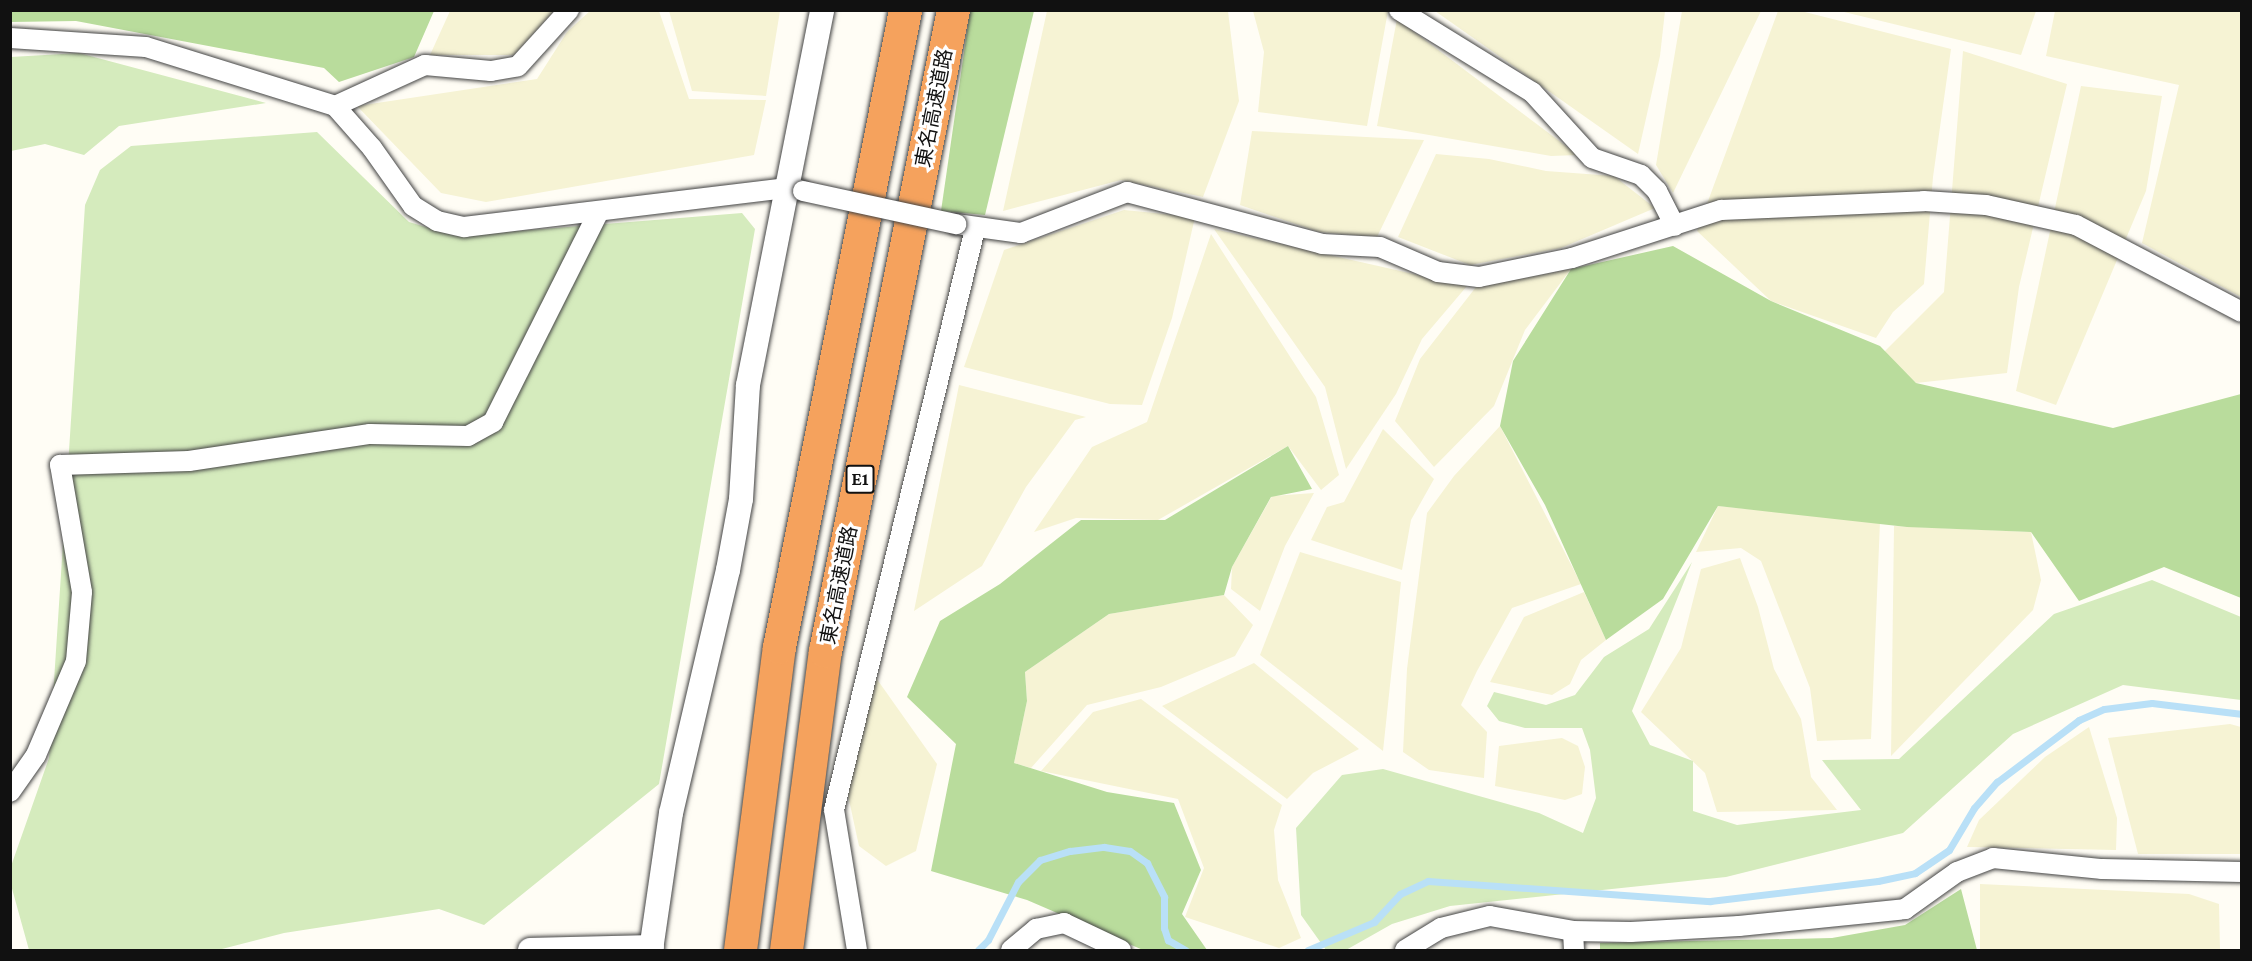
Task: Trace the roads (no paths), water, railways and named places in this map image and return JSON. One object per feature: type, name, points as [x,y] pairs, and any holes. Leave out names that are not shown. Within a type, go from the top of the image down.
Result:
[{"type":"highway","name":"E1","points":[[740,951],[779,646],[905,10]]},
{"type":"highway","name":"東名高速道路","points":[[786,951],[825,651],[953,10]]},
{"type":"street","points":[[335,106],[425,65],[490,70],[518,66],[569,10]]},
{"type":"street","points":[[530,951],[651,949],[671,813],[729,570],[741,499],[748,385],[795,189],[822,10]]},
{"type":"street","points":[[1399,10],[1532,92],[1592,158],[1641,175],[1657,191],[1675,226]]},
{"type":"street","points":[[10,38],[146,47],[335,106],[372,148],[413,206],[437,221],[464,227],[598,213],[622,206],[795,189],[966,227],[1021,233],[1127,192],[1322,244],[1380,247],[1438,272],[1479,277],[1572,258],[1721,210],[1924,201],[1986,205],[2076,225],[2241,312]]},
{"type":"street","points":[[10,792],[36,755],[76,661],[82,592],[60,465],[189,461],[370,434],[468,436],[493,422],[598,213]]},
{"type":"street","points":[[857,951],[834,810],[966,227]]},
{"type":"street","points":[[1405,951],[1441,928],[1490,916],[1573,931],[1739,926],[1905,909],[1957,872],[1993,858],[2102,869],[2241,872]]},
{"type":"street","points":[[1011,951],[1036,929],[1064,923],[1121,951]]},
{"type":"street","points":[[1573,931],[1574,951]]},
{"type":"waterway","points":[[1308,950],[1374,922],[1400,894],[1428,881],[1710,901],[1878,881],[1915,873],[1949,850],[1974,808],[1997,782],[2079,720],[2104,709],[2152,703],[2242,714]]},
{"type":"waterway","points":[[978,950],[988,940],[1018,882],[1040,860],[1070,851],[1104,847],[1130,851],[1147,863],[1164,897],[1164,928],[1168,940],[1185,950]]}]
